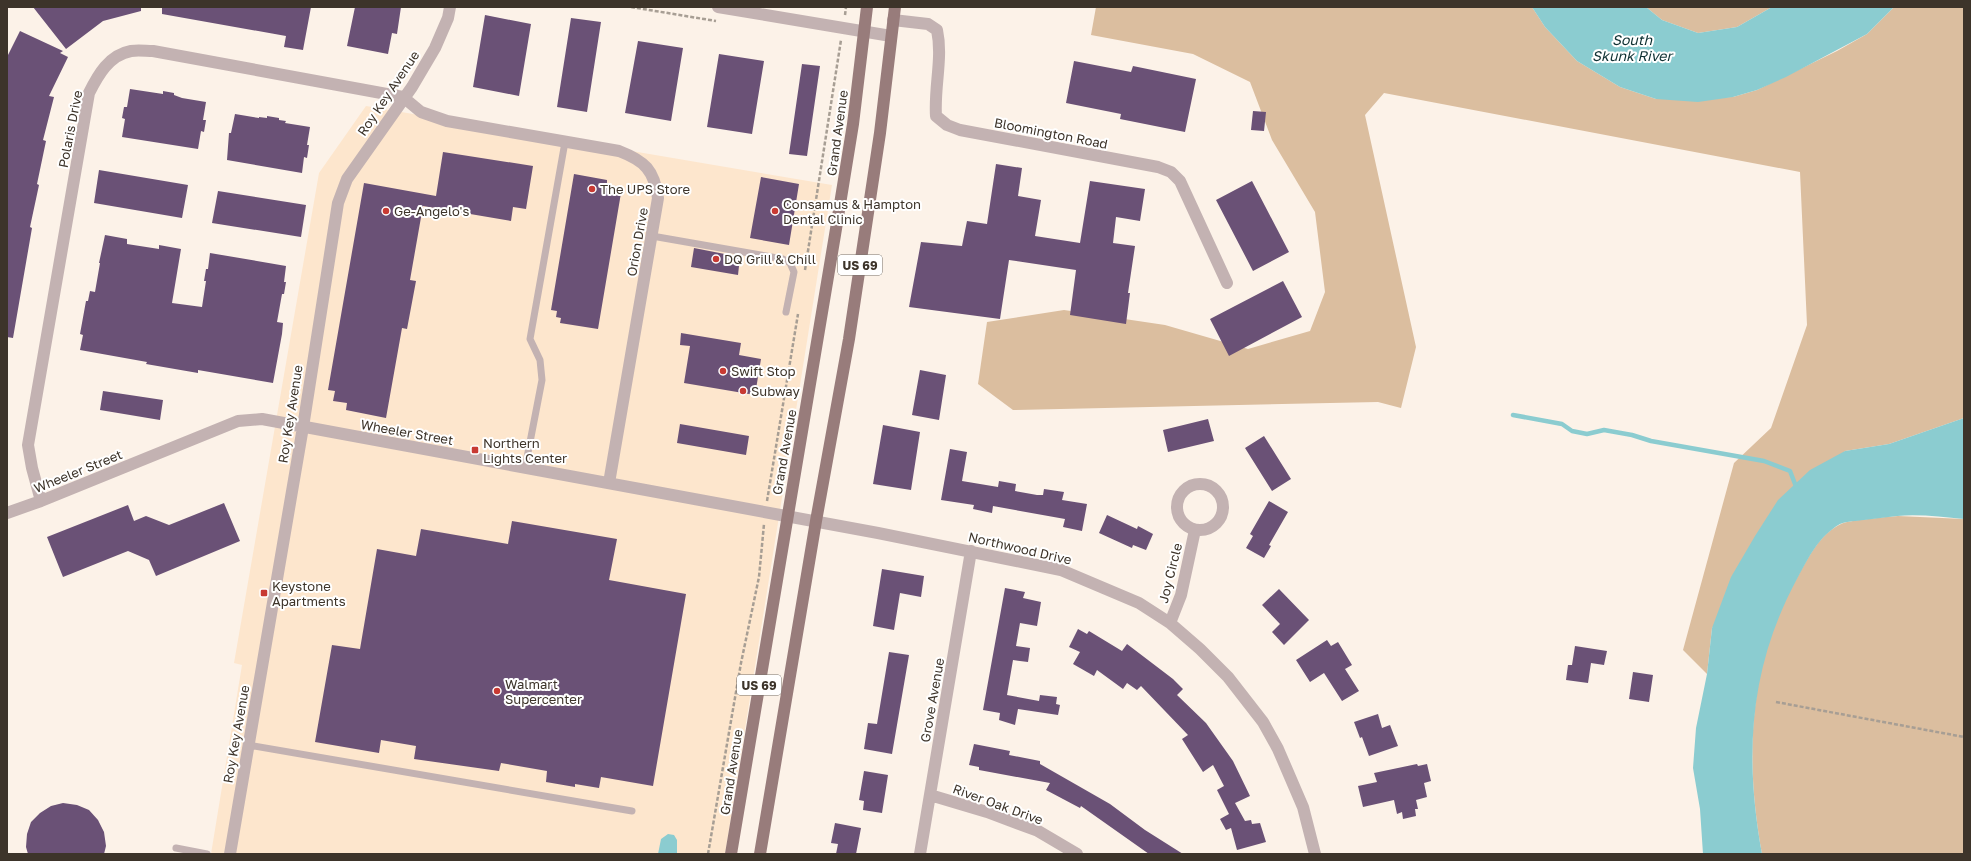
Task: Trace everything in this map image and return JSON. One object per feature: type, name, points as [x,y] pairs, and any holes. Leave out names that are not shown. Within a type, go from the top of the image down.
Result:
[{"type":"main road","name":"Grand Avenue","points":[[731,854],[838,219],[867,7]]},
{"type":"main road","name":"US 69","points":[[760,854],[816,521],[849,339],[880,133],[895,7]]},
{"type":"street","name":"Roy Key Avenue","points":[[230,854],[303,427],[338,203],[347,179],[412,87],[435,48],[448,18],[450,7]]},
{"type":"street","points":[[718,7],[891,36]]},
{"type":"street","name":"Bloomington Road","points":[[893,20],[928,24],[937,30],[940,43],[935,99],[936,116],[947,125],[960,130],[1158,167],[1171,172],[1180,181],[1228,284]]},
{"type":"street","name":"Polaris Drive","points":[[41,501],[32,468],[28,445],[89,93],[100,72],[115,57],[131,51],[153,52],[403,98]]},
{"type":"street","name":"Orion Drive","points":[[403,98],[421,112],[447,121],[619,151],[636,157],[648,168],[656,182],[658,198],[609,483]]},
{"type":"street","name":"Wheeler Street","points":[[7,513],[41,501],[238,421],[262,419],[816,521]]},
{"type":"street","name":"Northwood Drive","points":[[816,521],[1061,570],[1139,603],[1170,623],[1200,648],[1228,677],[1263,722],[1278,748],[1303,807],[1315,854]]},
{"type":"street","name":"Joy Circle","points":[[1170,623],[1181,595],[1195,530]]},
{"type":"street","name":"Grove Avenue","points":[[920,854],[971,551]]},
{"type":"street","name":"River Oak Drive","points":[[930,795],[987,812],[1038,831],[1077,854]]},
{"type":"lane","points":[[524,468],[542,380],[540,360],[530,339],[565,142]]},
{"type":"lane","points":[[652,236],[783,259],[790,263],[794,272],[786,312]]},
{"type":"lane","points":[[248,745],[632,811]]},
{"type":"lane","points":[[176,848],[207,854]]},
{"type":"path","points":[[708,854],[741,664],[759,577],[763,529]]},
{"type":"path","points":[[1776,702],[1964,737]]},
{"type":"shaded area","points":[[1096,7],[1532,7],[1545,27],[1577,61],[1620,87],[1656,99],[1733,97],[1757,90],[1837,51],[1867,34],[1894,7],[1964,7],[1964,418],[1889,444],[1845,451],[1712,628],[1707,674],[1683,650],[1734,463],[1771,428],[1807,325],[1800,172],[1384,93],[1365,115],[1416,347],[1401,408],[1378,402],[1013,410],[978,384],[987,322],[1064,310],[1165,325],[1248,349],[1310,331],[1325,292],[1315,212],[1272,140],[1250,82],[1193,54],[1091,35]]},
{"type":"shaded area","points":[[1646,7],[1772,7],[1737,27],[1698,33],[1662,20]]},
{"type":"shaded area","points":[[366,106],[832,185],[725,854],[211,854],[242,665],[234,663],[319,173]]},
{"type":"shaded area","points":[[1898,516],[1964,519],[1964,854],[1762,854],[1754,792],[1752,761],[1753,730],[1756,699],[1762,668],[1770,638],[1781,609],[1812,552],[1827,533],[1841,524],[1852,521]]},
{"type":"water","name":"South Skunk River","points":[[1532,7],[1646,7],[1662,20],[1698,33],[1737,27],[1772,7],[1894,7],[1867,34],[1786,77],[1757,90],[1733,97],[1698,102],[1656,99],[1620,87],[1577,61],[1545,27]]},
{"type":"water","points":[[1964,418],[1964,519],[1905,515],[1846,522],[1840,524],[1826,535],[1811,555],[1798,577],[1782,611],[1769,644],[1760,678],[1755,712],[1753,782],[1756,817],[1762,854],[1703,854],[1700,809],[1693,768],[1696,728],[1707,674],[1712,628],[1731,577],[1755,536],[1778,500],[1810,470],[1845,451],[1889,444]]},
{"type":"water","points":[[668,834],[674,835],[677,840],[677,854],[658,854],[661,839]]},
{"type":"building","points":[[33,7],[141,7],[141,11],[103,21],[66,49]]},
{"type":"building","points":[[162,7],[311,7],[303,50],[284,47],[286,36],[162,14]]},
{"type":"building","points":[[355,7],[401,7],[397,34],[392,33],[388,54],[347,46]]},
{"type":"building","points":[[485,15],[531,24],[519,96],[473,87]]},
{"type":"building","points":[[571,18],[601,22],[587,112],[557,107]]},
{"type":"building","points":[[20,31],[63,51],[60,53],[68,57],[49,96],[54,97],[43,140],[46,141],[37,184],[39,185],[30,227],[32,228],[13,338],[7,337],[7,57]]},
{"type":"building","points":[[638,41],[683,48],[671,121],[625,113]]},
{"type":"building","points":[[719,54],[764,61],[752,134],[707,127]]},
{"type":"building","points":[[1074,61],[1131,72],[1133,66],[1196,79],[1185,132],[1120,119],[1121,114],[1066,103]]},
{"type":"building","points":[[802,64],[820,66],[807,156],[789,154]]},
{"type":"building","points":[[130,89],[163,94],[163,91],[174,93],[174,95],[182,98],[206,102],[203,120],[206,120],[204,132],[201,131],[198,149],[122,137],[125,119],[122,118],[124,107],[127,107]]},
{"type":"building","points":[[1253,111],[1266,112],[1264,131],[1251,130]]},
{"type":"building","points":[[235,114],[259,118],[267,118],[267,116],[279,118],[279,120],[286,121],[285,123],[310,127],[307,145],[309,145],[307,158],[304,157],[302,173],[227,160],[229,133],[231,133]]},
{"type":"building","points":[[443,152],[533,166],[526,209],[513,207],[511,221],[423,206],[410,280],[416,281],[407,329],[402,328],[386,418],[346,410],[347,403],[333,401],[335,391],[328,390],[364,183],[436,196]]},
{"type":"building","points":[[996,164],[1022,168],[1018,196],[1041,200],[1035,236],[1080,243],[1090,181],[1145,189],[1140,221],[1116,217],[1113,243],[1135,246],[1128,293],[1130,293],[1126,324],[1070,315],[1076,270],[1009,260],[1000,319],[909,307],[921,242],[962,246],[967,221],[987,224]]},
{"type":"building","points":[[99,170],[188,185],[182,218],[94,203]]},
{"type":"building","points":[[574,174],[607,180],[607,185],[616,186],[615,192],[621,193],[598,329],[560,323],[561,318],[556,317],[557,311],[551,310]]},
{"type":"building","name":"Consamus & Hampton Dental Clinic","points":[[761,177],[799,184],[789,245],[750,238]]},
{"type":"building","points":[[1252,181],[1289,252],[1253,271],[1216,200]]},
{"type":"building","points":[[218,191],[306,205],[301,237],[212,223]]},
{"type":"building","points":[[105,235],[127,239],[127,244],[159,249],[159,245],[181,249],[172,303],[202,307],[206,281],[204,281],[206,269],[208,269],[210,253],[286,266],[284,282],[286,282],[284,294],[282,294],[277,322],[283,323],[282,334],[273,383],[198,370],[198,373],[80,350],[83,335],[80,334],[86,301],[88,301],[90,291],[95,292]]},
{"type":"building","name":"DQ Grill & Chill","points":[[694,248],[740,257],[738,275],[691,267]]},
{"type":"building","points":[[1283,281],[1302,317],[1229,356],[1210,319]]},
{"type":"building","name":"Swift Stop","points":[[681,333],[741,343],[739,355],[761,359],[755,395],[684,383],[690,346],[680,345]]},
{"type":"building","points":[[920,370],[946,375],[939,420],[912,415]]},
{"type":"building","points":[[103,391],[163,400],[160,420],[100,410]]},
{"type":"building","points":[[1208,419],[1214,441],[1168,452],[1163,430]]},
{"type":"building","points":[[680,424],[749,436],[746,455],[677,443]]},
{"type":"building","points":[[883,425],[920,432],[911,490],[873,484]]},
{"type":"building","points":[[1264,436],[1291,479],[1272,491],[1245,448]]},
{"type":"building","points":[[950,449],[967,452],[962,481],[998,487],[999,481],[1016,484],[1015,491],[1037,495],[1043,495],[1044,489],[1064,492],[1062,500],[1087,504],[1082,531],[1063,527],[1065,519],[993,506],[992,513],[973,509],[974,505],[941,500]]},
{"type":"building","points":[[1269,501],[1288,512],[1269,545],[1271,546],[1264,558],[1246,548],[1253,536],[1250,534]]},
{"type":"building","points":[[224,503],[240,541],[156,576],[149,560],[128,551],[63,577],[47,537],[128,505],[134,521],[146,516],[169,525]]},
{"type":"building","points":[[1107,515],[1137,529],[1138,526],[1153,534],[1146,550],[1133,545],[1132,548],[1099,533]]},
{"type":"building","name":"Walmart Supercenter","points":[[512,521],[617,539],[609,580],[686,594],[653,786],[601,777],[599,788],[575,784],[575,787],[546,782],[547,771],[501,763],[499,771],[414,759],[416,746],[381,740],[379,753],[315,742],[332,645],[360,649],[377,549],[416,556],[421,529],[508,544]]},
{"type":"building","points":[[882,569],[924,576],[921,597],[900,593],[894,630],[873,626]]},
{"type":"building","points":[[1005,588],[1025,592],[1023,598],[1041,602],[1037,626],[1020,623],[1016,646],[1030,648],[1028,662],[1013,660],[1007,695],[1039,701],[1040,695],[1057,697],[1056,704],[1060,705],[1058,715],[1018,709],[1015,725],[999,720],[1000,713],[983,710]]},
{"type":"building","points":[[1279,589],[1309,620],[1284,645],[1272,632],[1280,624],[1262,605]]},
{"type":"building","points":[[1078,629],[1087,634],[1089,631],[1122,651],[1127,644],[1173,679],[1183,689],[1177,695],[1206,723],[1233,761],[1250,796],[1235,803],[1245,821],[1251,820],[1252,824],[1260,823],[1266,842],[1237,850],[1231,828],[1226,830],[1220,819],[1229,814],[1217,790],[1224,786],[1213,765],[1203,772],[1182,739],[1188,735],[1141,686],[1137,690],[1127,683],[1123,689],[1097,670],[1094,676],[1073,664],[1080,652],[1069,647]]},
{"type":"building","points":[[1327,640],[1331,646],[1338,642],[1352,665],[1345,669],[1359,691],[1342,701],[1324,673],[1310,682],[1296,660]]},
{"type":"building","points":[[1575,646],[1607,651],[1604,665],[1591,663],[1588,683],[1566,680],[1568,665],[1572,665]]},
{"type":"building","points":[[889,652],[909,655],[892,754],[864,749],[868,723],[877,724]]},
{"type":"building","points":[[1633,672],[1653,675],[1649,702],[1629,699]]},
{"type":"building","points":[[1378,714],[1382,728],[1390,725],[1398,746],[1369,756],[1362,737],[1360,738],[1354,722]]},
{"type":"building","points":[[974,744],[1010,751],[1009,755],[1040,761],[1040,764],[1110,804],[1145,830],[1183,854],[1149,854],[1081,806],[1080,808],[1046,790],[1050,783],[979,770],[979,767],[969,765]]},
{"type":"building","points":[[1417,764],[1418,766],[1427,764],[1431,781],[1424,783],[1427,797],[1416,800],[1418,809],[1415,809],[1416,816],[1403,819],[1402,812],[1397,814],[1394,800],[1363,807],[1358,786],[1377,782],[1374,773]]},
{"type":"building","points":[[864,771],[888,775],[882,813],[863,810],[864,801],[859,800]]},
{"type":"building","points":[[63,803],[77,805],[89,810],[98,820],[104,832],[106,846],[104,854],[28,854],[26,847],[27,834],[31,822],[40,813],[51,806]]},
{"type":"building","points":[[835,823],[861,828],[856,854],[836,854],[838,844],[831,843]]},
{"type":"waterway","points":[[1513,415],[1562,424],[1572,431],[1587,434],[1604,430],[1632,435],[1651,441],[1764,461],[1790,471],[1797,489]]},
{"type":"place","name":"The UPS Store","points":[[592,189]]},
{"type":"place","name":"Ge-Angelo's","points":[[386,211]]},
{"type":"place","name":"Consamus & Hampton Dental Clinic","points":[[775,211]]},
{"type":"place","name":"DQ Grill & Chill","points":[[716,259]]},
{"type":"place","name":"Swift Stop","points":[[723,371]]},
{"type":"place","name":"Subway","points":[[743,391]]},
{"type":"place","name":"Northern Lights Center","points":[[475,450]]},
{"type":"place","name":"Keystone Apartments","points":[[264,593]]},
{"type":"place","name":"Walmart Supercenter","points":[[497,691]]}]
